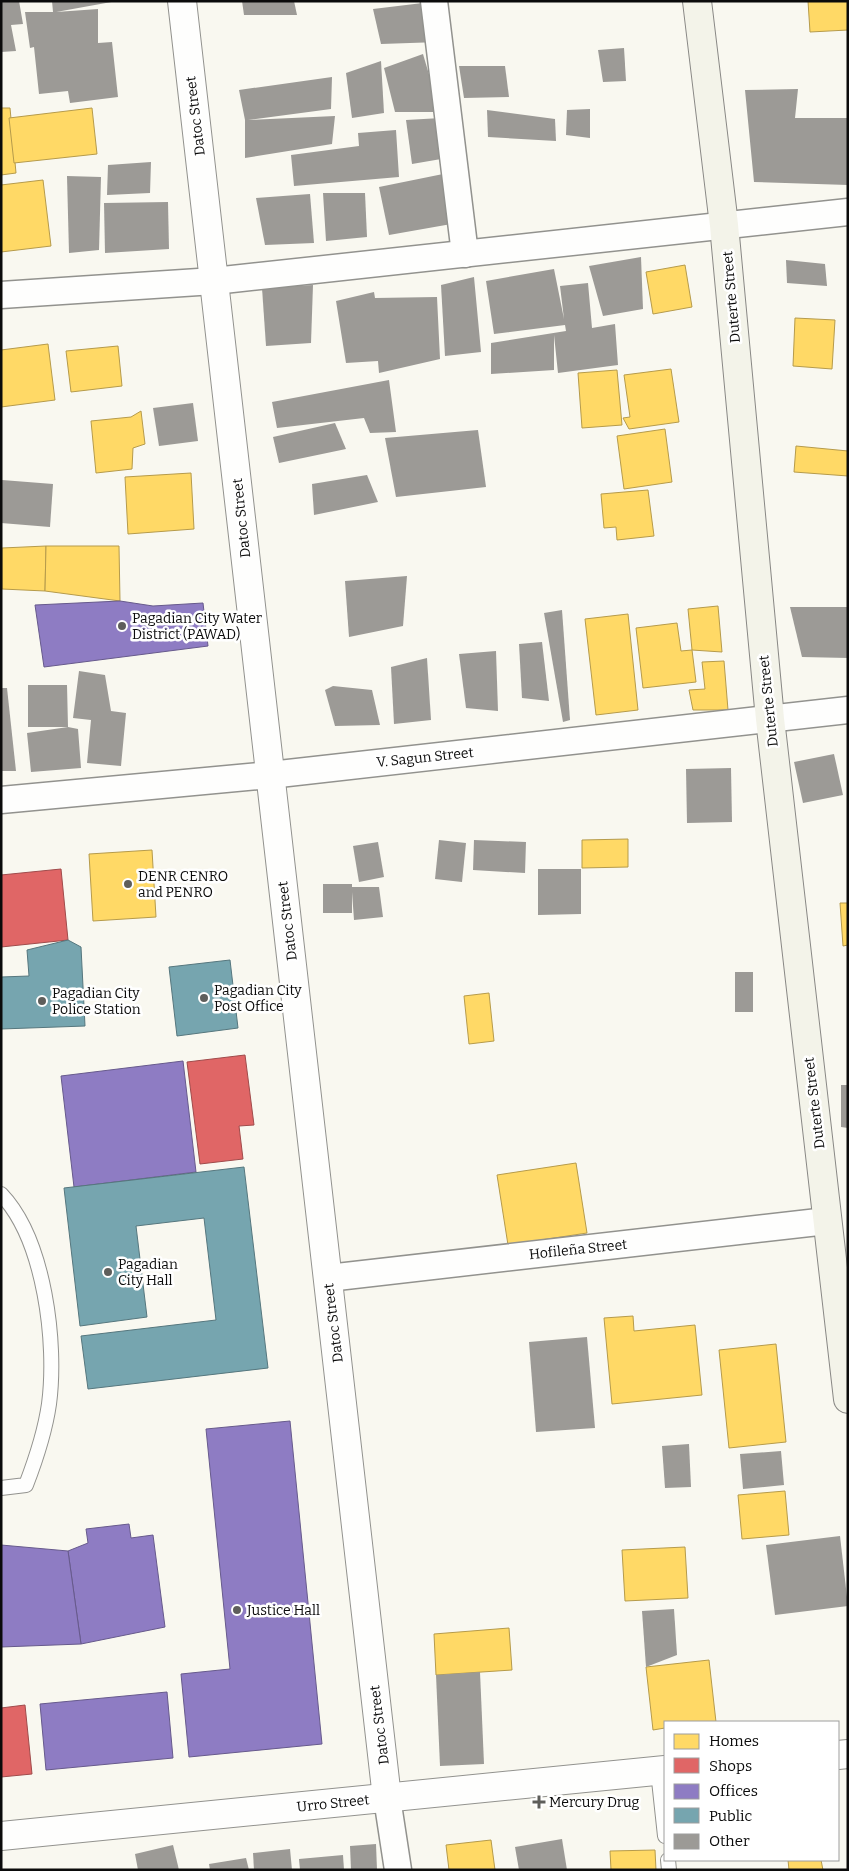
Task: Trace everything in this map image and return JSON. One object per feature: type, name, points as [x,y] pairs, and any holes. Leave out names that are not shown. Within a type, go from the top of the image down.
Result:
[{"type":"main road","name":"Duterte Street","points":[[697,1],[724,225],[770,719],[848,1399]]},
{"type":"street","name":"Datoc Street","points":[[182,1],[387,1798],[398,1870]]},
{"type":"street","points":[[434,1],[465,254]]},
{"type":"street","points":[[1,295],[214,281],[848,212]]},
{"type":"street","name":"V. Sagun Street","points":[[1,800],[270,775],[848,710]]},
{"type":"street","name":"Hofileña Street","points":[[328,1278],[827,1221]]},
{"type":"street","name":"Urro Street","points":[[1,1836],[662,1770]]},
{"type":"lane","points":[[1,1194],[26,1233],[42,1280],[51,1356],[49,1404],[39,1449],[26,1485],[1,1488]]},
{"type":"lane","points":[[662,1770],[664,1814]]},
{"type":"building: Homes","points":[[808,1],[848,1],[848,30],[810,32]]},
{"type":"building: Homes","points":[[1,108],[10,108],[16,173],[1,175]]},
{"type":"building: Homes","points":[[92,108],[97,154],[14,163],[9,118]]},
{"type":"building: Homes","points":[[43,180],[51,246],[1,252],[1,185]]},
{"type":"building: Homes","points":[[685,265],[692,307],[653,314],[646,272]]},
{"type":"building: Homes","points":[[795,318],[835,320],[832,369],[793,366]]},
{"type":"building: Homes","points":[[48,344],[55,400],[1,407],[1,350]]},
{"type":"building: Homes","points":[[118,346],[122,386],[71,392],[66,351]]},
{"type":"building: Homes","points":[[671,369],[679,422],[629,429],[623,418],[630,417],[624,375]]},
{"type":"building: Homes","points":[[617,370],[622,425],[582,428],[578,373]]},
{"type":"building: Homes","points":[[141,411],[145,444],[133,448],[132,469],[96,473],[91,421],[131,417]]},
{"type":"building: Homes","points":[[665,429],[672,482],[624,489],[617,436]]},
{"type":"building: Homes","points":[[796,446],[848,451],[848,476],[794,472]]},
{"type":"building: Homes","points":[[191,473],[194,529],[128,534],[125,477]]},
{"type":"building: Homes","points":[[648,490],[654,536],[617,540],[616,527],[604,528],[601,494]]},
{"type":"building: Homes","points":[[46,546],[45,591],[2,589],[2,548]]},
{"type":"building: Homes","points":[[46,546],[119,546],[120,601],[45,591]]},
{"type":"building: Homes","points":[[718,606],[722,652],[692,650],[688,609]]},
{"type":"building: Homes","points":[[628,614],[638,710],[596,715],[585,619]]},
{"type":"building: Homes","points":[[677,623],[681,651],[692,650],[696,682],[643,688],[636,628]]},
{"type":"building: Homes","points":[[724,661],[728,710],[693,710],[689,690],[705,689],[702,662]]},
{"type":"building: Homes","points":[[628,839],[628,867],[582,868],[582,840]]},
{"type":"building: Homes","points":[[152,850],[156,917],[93,921],[89,854]]},
{"type":"building: Homes","points":[[840,903],[848,903],[848,945],[843,946]]},
{"type":"building: Homes","points":[[489,993],[494,1041],[469,1044],[464,996]]},
{"type":"building: Homes","points":[[576,1163],[587,1233],[508,1245],[497,1175]]},
{"type":"building: Homes","points":[[633,1316],[634,1331],[695,1325],[702,1395],[612,1404],[604,1318]]},
{"type":"building: Homes","points":[[776,1344],[786,1442],[729,1448],[719,1350]]},
{"type":"building: Homes","points":[[785,1491],[789,1535],[742,1539],[738,1495]]},
{"type":"building: Homes","points":[[685,1547],[688,1598],[625,1601],[622,1550]]},
{"type":"building: Homes","points":[[509,1628],[512,1670],[436,1675],[434,1634]]},
{"type":"building: Homes","points":[[709,1660],[716,1721],[664,1721],[664,1728],[653,1730],[646,1667]]},
{"type":"building: Homes","points":[[491,1840],[495,1870],[449,1870],[446,1845]]},
{"type":"building: Homes","points":[[655,1850],[656,1870],[611,1870],[610,1851]]},
{"type":"building: Homes","points":[[788,1861],[821,1861],[823,1870],[789,1870]]},
{"type":"building: Shops","points":[[61,869],[68,940],[1,947],[1,875]]},
{"type":"building: Shops","points":[[245,1055],[254,1125],[239,1126],[243,1159],[200,1164],[187,1062]]},
{"type":"building: Shops","points":[[25,1705],[32,1774],[1,1777],[1,1708]]},
{"type":"building: Offices","name":"Pagadian City Water District (PAWAD)","points":[[120,601],[153,606],[203,603],[208,646],[44,667],[35,605]]},
{"type":"building: Offices","points":[[183,1061],[196,1172],[74,1187],[61,1076]]},
{"type":"building: Offices","points":[[290,1421],[322,1744],[189,1757],[181,1674],[230,1669],[206,1429]]},
{"type":"building: Offices","points":[[129,1524],[131,1538],[153,1535],[165,1627],[81,1644],[68,1551],[88,1543],[86,1529]]},
{"type":"building: Offices","points":[[1,1545],[68,1551],[81,1644],[1,1647]]},
{"type":"building: Offices","points":[[167,1692],[173,1758],[46,1770],[40,1704]]},
{"type":"building: Public","name":"Pagadian City Police Station","points":[[68,940],[81,947],[85,1026],[1,1029],[1,977],[29,976],[27,950]]},
{"type":"building: Public","name":"Pagadian City Post Office","points":[[230,960],[238,1028],[177,1036],[169,967]]},
{"type":"building: Public","name":"Pagadian City Hall","points":[[244,1167],[268,1368],[88,1389],[81,1336],[216,1320],[204,1218],[136,1226],[147,1317],[80,1326],[64,1188]]},
{"type":"building: Other","points":[[1,1],[19,1],[23,24],[11,25],[16,51],[1,52]]},
{"type":"building: Other","points":[[52,1],[117,1],[56,12],[98,9],[98,43],[112,42],[118,97],[70,103],[68,91],[39,94],[34,47],[30,48],[25,12],[53,12]]},
{"type":"building: Other","points":[[242,1],[294,1],[297,15],[244,15]]},
{"type":"building: Other","points":[[431,2],[439,42],[381,44],[373,9]]},
{"type":"building: Other","points":[[624,48],[626,81],[603,82],[598,50]]},
{"type":"building: Other","points":[[423,54],[440,112],[395,112],[384,68]]},
{"type":"building: Other","points":[[381,61],[384,113],[352,118],[346,73]]},
{"type":"building: Other","points":[[459,66],[505,66],[509,97],[464,98]]},
{"type":"building: Other","points":[[332,77],[331,109],[248,120],[335,116],[332,144],[245,158],[245,120],[239,90]]},
{"type":"building: Other","points":[[798,89],[795,118],[848,118],[848,185],[754,182],[745,90]]},
{"type":"building: Other","points":[[590,109],[590,138],[566,135],[567,110]]},
{"type":"building: Other","points":[[487,110],[555,119],[556,141],[488,137]]},
{"type":"building: Other","points":[[441,118],[447,158],[412,164],[406,120]]},
{"type":"building: Other","points":[[396,130],[399,177],[294,186],[291,155],[359,146],[358,133]]},
{"type":"building: Other","points":[[151,162],[150,193],[107,195],[108,165]]},
{"type":"building: Other","points":[[448,173],[457,223],[389,235],[379,187]]},
{"type":"building: Other","points":[[67,176],[101,177],[99,250],[69,253]]},
{"type":"building: Other","points":[[323,193],[365,193],[367,237],[326,241]]},
{"type":"building: Other","points":[[310,194],[314,243],[265,245],[256,198]]},
{"type":"building: Other","points":[[168,202],[169,249],[105,253],[104,203]]},
{"type":"building: Other","points":[[641,257],[643,309],[603,316],[589,266]]},
{"type":"building: Other","points":[[786,260],[825,264],[827,286],[787,283]]},
{"type":"building: Other","points":[[554,269],[564,319],[560,286],[588,283],[592,328],[615,324],[618,365],[558,373],[554,335],[554,370],[491,374],[491,343],[566,331],[565,325],[494,334],[486,281]]},
{"type":"building: Other","points":[[474,277],[481,352],[445,356],[441,285]]},
{"type":"building: Other","points":[[313,285],[311,343],[266,346],[262,288]]},
{"type":"building: Other","points":[[374,292],[375,298],[437,297],[440,359],[379,373],[378,361],[346,363],[336,301]]},
{"type":"building: Other","points":[[389,380],[396,432],[370,433],[364,418],[277,428],[272,402]]},
{"type":"building: Other","points":[[193,403],[198,441],[159,446],[153,408]]},
{"type":"building: Other","points":[[335,423],[346,449],[279,463],[273,437]]},
{"type":"building: Other","points":[[478,430],[486,487],[396,497],[385,438]]},
{"type":"building: Other","points":[[367,475],[378,502],[314,515],[312,484]]},
{"type":"building: Other","points":[[2,480],[53,484],[50,527],[1,523]]},
{"type":"building: Other","points":[[407,576],[403,626],[349,637],[345,581]]},
{"type":"building: Other","points":[[790,607],[848,607],[848,658],[802,657]]},
{"type":"building: Other","points":[[562,610],[570,720],[563,722],[544,613]]},
{"type":"building: Other","points":[[542,642],[549,701],[522,698],[519,644]]},
{"type":"building: Other","points":[[496,651],[498,711],[466,708],[459,654]]},
{"type":"building: Other","points":[[427,658],[431,720],[394,724],[391,667]]},
{"type":"building: Other","points":[[79,671],[105,675],[111,711],[126,713],[121,766],[87,763],[91,720],[73,718]]},
{"type":"building: Other","points":[[28,685],[67,685],[68,727],[28,727]]},
{"type":"building: Other","points":[[333,686],[372,690],[380,725],[335,726],[325,690]]},
{"type":"building: Other","points":[[1,688],[7,688],[16,771],[1,771]]},
{"type":"building: Other","points":[[68,727],[78,729],[81,768],[31,772],[27,733]]},
{"type":"building: Other","points":[[834,754],[843,795],[803,803],[794,762]]},
{"type":"building: Other","points":[[731,768],[732,822],[687,823],[686,769]]},
{"type":"building: Other","points":[[439,840],[466,843],[462,882],[435,879]]},
{"type":"building: Other","points":[[474,840],[526,842],[525,873],[473,870]]},
{"type":"building: Other","points":[[378,842],[384,877],[359,882],[353,846]]},
{"type":"building: Other","points":[[538,869],[581,869],[581,914],[538,915]]},
{"type":"building: Other","points":[[323,884],[352,884],[352,887],[379,887],[383,917],[354,920],[352,892],[352,913],[323,913]]},
{"type":"building: Other","points":[[735,972],[753,972],[753,1012],[735,1012]]},
{"type":"building: Other","points":[[841,1085],[848,1085],[848,1128],[841,1127]]},
{"type":"building: Other","points":[[587,1337],[595,1428],[536,1432],[529,1342]]},
{"type":"building: Other","points":[[689,1444],[691,1487],[665,1488],[662,1446]]},
{"type":"building: Other","points":[[781,1451],[784,1485],[743,1489],[740,1454]]},
{"type":"building: Other","points":[[840,1536],[848,1606],[775,1615],[766,1545]]},
{"type":"building: Other","points":[[674,1609],[677,1655],[646,1667],[642,1611]]},
{"type":"building: Other","points":[[480,1672],[484,1764],[440,1766],[436,1675]]},
{"type":"building: Other","points":[[562,1839],[567,1870],[519,1870],[515,1847]]},
{"type":"building: Other","points":[[376,1844],[377,1870],[351,1870],[350,1846]]},
{"type":"building: Other","points":[[173,1845],[179,1870],[138,1870],[135,1854]]},
{"type":"building: Other","points":[[290,1849],[292,1870],[254,1870],[253,1853]]},
{"type":"building: Other","points":[[343,1855],[344,1870],[300,1870],[299,1859]]},
{"type":"building: Other","points":[[246,1858],[249,1870],[210,1870],[209,1864]]},
{"type":"place","name":"Pagadian City Water District (PAWAD)","points":[[122,626]]},
{"type":"place","name":"DENR CENRO and PENRO","points":[[128,884]]},
{"type":"place","name":"Pagadian City Post Office","points":[[204,998]]},
{"type":"place","name":"Pagadian City Police Station","points":[[42,1001]]},
{"type":"place","name":"Pagadian City Hall","points":[[108,1272]]},
{"type":"place","name":"Justice Hall","points":[[237,1610]]},
{"type":"place","name":"Mercury Drug","points":[[539,1802]]}]
